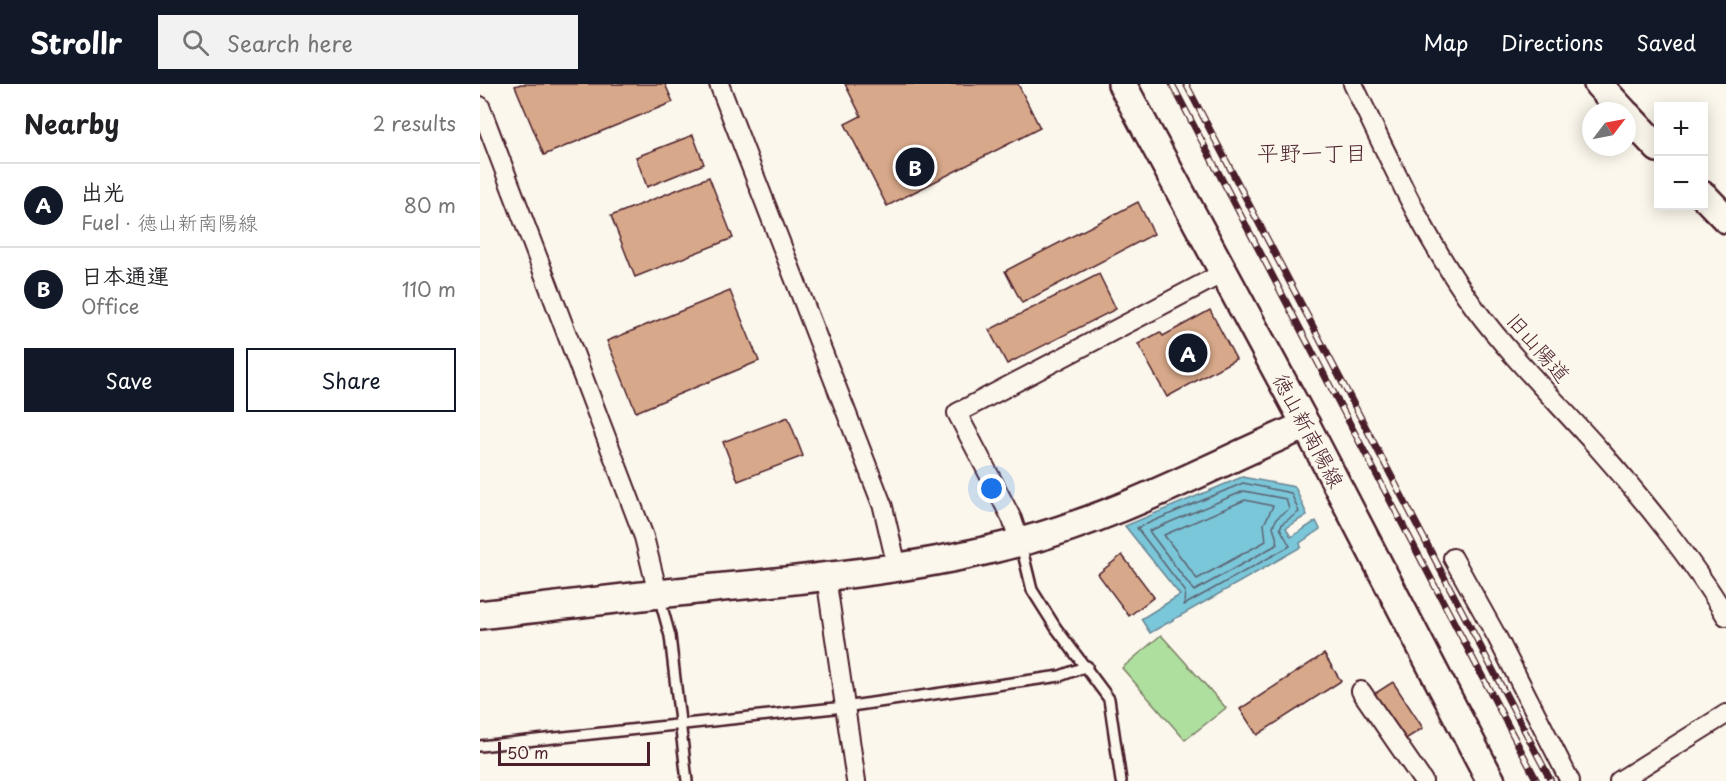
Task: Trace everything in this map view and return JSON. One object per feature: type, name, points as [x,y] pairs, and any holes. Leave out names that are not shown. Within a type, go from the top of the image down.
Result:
[{"type":"main road","name":"徳山新南陽線","points":[[1122,84],[1306,425],[1491,781]]},
{"type":"main road","points":[[1598,84],[1615,102]]},
{"type":"main road","points":[[1636,124],[1654,143]]},
{"type":"main road","points":[[1708,200],[1726,219]]},
{"type":"main road","points":[[480,615],[826,577],[897,567],[1020,543],[1081,523],[1196,475],[1306,425]]},
{"type":"street","points":[[719,84],[884,507],[897,567]]},
{"type":"street","name":"旧山陽道","points":[[1353,84],[1398,181],[1435,247],[1474,307],[1530,374],[1606,457],[1656,519],[1726,616]]},
{"type":"street","points":[[480,106],[644,537],[658,594]]},
{"type":"street","points":[[1020,543],[1012,519],[957,412],[1222,273]]},
{"type":"street","points":[[1453,558],[1497,637],[1570,781]]},
{"type":"street","points":[[826,577],[856,781]]},
{"type":"street","points":[[1361,692],[1423,781]]},
{"type":"street","points":[[1619,781],[1726,714]]},
{"type":"lane","points":[[1020,543],[1032,590],[1056,628],[1087,666],[1109,699],[1121,781]]},
{"type":"lane","points":[[658,594],[670,636],[687,781]]},
{"type":"lane","points":[[480,746],[844,707],[1060,676],[1087,666]]},
{"type":"green space","points":[[1161,635],[1226,708],[1185,740],[1122,668]]},
{"type":"water","points":[[1242,477],[1295,487],[1307,515],[1286,528],[1291,537],[1316,521],[1320,529],[1300,543],[1301,547],[1150,633],[1141,619],[1180,595],[1125,526]]},
{"type":"building","points":[[521,84],[665,84],[673,102],[544,155],[515,86]]},
{"type":"building","points":[[845,84],[1018,84],[1040,128],[887,206],[845,124],[861,116]]},
{"type":"building","points":[[693,135],[704,164],[647,187],[636,157]]},
{"type":"building","points":[[709,177],[733,238],[635,277],[611,216]]},
{"type":"building","points":[[1138,202],[1154,234],[1022,303],[1005,271]]},
{"type":"building","points":[[1099,274],[1116,309],[1007,364],[989,330]]},
{"type":"building","points":[[730,291],[759,361],[636,412],[607,341]]},
{"type":"building","points":[[1210,310],[1236,359],[1167,397],[1138,344],[1160,332],[1163,336]]},
{"type":"building","points":[[788,417],[803,456],[738,481],[723,442]]},
{"type":"building","points":[[1122,555],[1154,597],[1129,616],[1098,574]]},
{"type":"building","points":[[1324,654],[1341,681],[1257,735],[1240,709]]},
{"type":"building","points":[[1393,682],[1423,728],[1401,742],[1371,696]]},
{"type":"railway","points":[[1172,84],[1537,781]]},
{"type":"railway","points":[[1186,84],[1551,781]]},
{"type":"place","name":"日本通運","points":[[915,167]]},
{"type":"place","name":"出光","points":[[1188,353]]},
{"type":"district","name":"平野一丁目","points":[[1312,153]]}]
